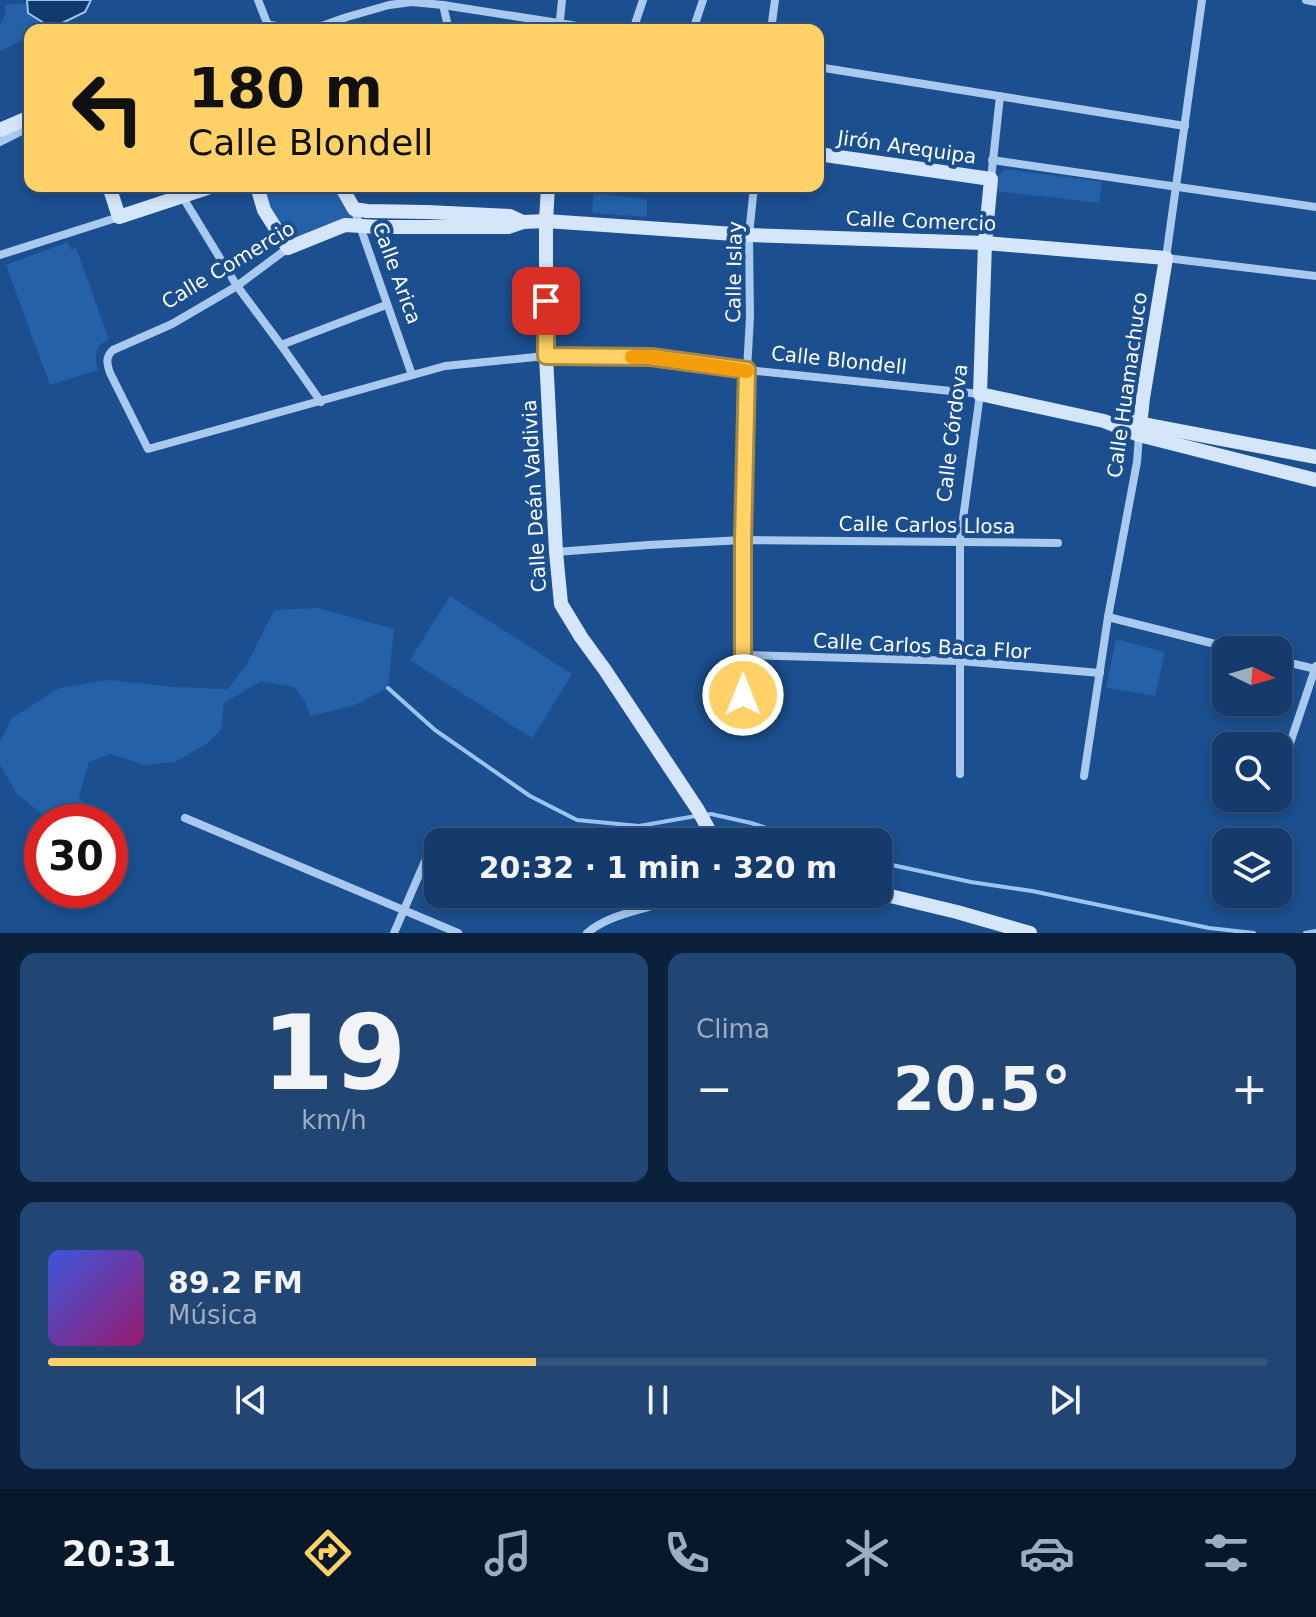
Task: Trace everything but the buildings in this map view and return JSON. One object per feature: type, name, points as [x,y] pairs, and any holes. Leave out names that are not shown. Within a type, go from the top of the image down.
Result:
[{"type":"street","points":[[258,0],[265,24]]},
{"type":"street","points":[[559,24],[562,0]]},
{"type":"street","points":[[635,24],[643,0]]},
{"type":"street","points":[[691,0],[702,2],[695,24]]},
{"type":"street","points":[[772,24],[775,0]]},
{"type":"street","name":"Calle Huamachuco","points":[[1084,776],[1108,617],[1134,477],[1202,0]]},
{"type":"street","points":[[1306,0],[1316,2]]},
{"type":"street","points":[[327,24],[389,5],[412,2],[548,24]]},
{"type":"street","points":[[443,5],[448,24]]},
{"type":"street","points":[[824,68],[1185,126]]},
{"type":"street","name":"Calle Córdova","points":[[960,774],[960,541],[980,394],[985,243],[1000,96]]},
{"type":"street","points":[[0,130],[24,120]]},
{"type":"street","points":[[0,142],[24,130]]},
{"type":"street","name":"Jirón Arequipa","points":[[824,155],[991,179]]},
{"type":"street","points":[[992,160],[1316,207]]},
{"type":"street","points":[[111,192],[119,217]]},
{"type":"street","points":[[0,255],[194,192]]},
{"type":"street","points":[[259,192],[264,210],[288,248]]},
{"type":"street","name":"Calle Arica","points":[[344,192],[354,209],[412,375]]},
{"type":"street","name":"Calle Deán Valdivia","points":[[548,192],[546,356],[561,604],[709,828]]},
{"type":"street","name":"Calle Islay","points":[[743,695],[749,235],[753,192]]},
{"type":"street","points":[[182,196],[237,286],[321,402]]},
{"type":"street","name":"Calle Comercio","points":[[354,209],[510,216],[523,222]]},
{"type":"street","name":"Calle Comercio","points":[[148,449],[107,363],[109,354],[172,324],[237,286],[288,248],[345,225],[508,227],[523,222],[546,221],[749,235],[985,243],[1166,258],[1316,276]]},
{"type":"street","points":[[281,345],[386,305]]},
{"type":"street","name":"Calle Blondell","points":[[148,449],[445,366],[546,356],[651,357],[980,394],[1140,428]]},
{"type":"street","points":[[1140,428],[1316,457]]},
{"type":"street","points":[[1140,428],[1316,480]]},
{"type":"street","name":"Calle Carlos Llosa","points":[[556,552],[743,540],[1058,543]]},
{"type":"street","points":[[1108,617],[1212,643]]},
{"type":"street","name":"Calle Carlos Baca Flor","points":[[743,655],[959,661],[1100,673]]},
{"type":"street","points":[[1292,663],[1316,668],[1292,735]]},
{"type":"street","points":[[185,818],[458,933]]},
{"type":"street","points":[[394,933],[424,863]]},
{"type":"street","points":[[892,896],[1030,933]]},
{"type":"street","points":[[587,933],[600,923],[644,908]]},
{"type":"shaded area","points":[[27,0],[91,0],[85,12],[60,24],[46,24],[28,13]]},
{"type":"shaded area","points":[[27,3],[29,13],[46,24],[24,24],[24,40],[0,51],[0,25],[5,15],[5,5]]},
{"type":"shaded area","points":[[1005,169],[1102,182],[1099,203],[997,191],[999,175]]},
{"type":"shaded area","points":[[260,192],[340,192],[358,224],[288,248]]},
{"type":"shaded area","points":[[594,192],[647,199],[647,217],[592,213]]},
{"type":"shaded area","points":[[68,242],[71,250],[76,248],[109,340],[100,345],[96,352],[98,370],[50,385],[6,265]]},
{"type":"shaded area","points":[[450,596],[572,674],[532,738],[410,660]]},
{"type":"shaded area","points":[[318,608],[394,629],[388,688],[355,705],[310,716],[295,687],[261,681],[224,703],[221,730],[206,744],[175,762],[145,765],[110,754],[89,762],[79,796],[84,804],[30,804],[17,794],[0,765],[0,741],[12,718],[59,688],[109,680],[228,689],[247,664],[274,610]]},
{"type":"shaded area","points":[[1116,639],[1165,652],[1155,696],[1106,688]]},
{"type":"waterway","points":[[388,688],[435,730],[530,796],[577,820],[639,826],[696,816]]},
{"type":"waterway","points":[[705,815],[767,828]]},
{"type":"waterway","points":[[892,865],[1209,928],[1254,933]]},
{"type":"waterway","points":[[1305,933],[1316,931]]},
{"type":"slow traffic","points":[[632,357],[747,371]]},
{"type":"route","points":[[546,301],[546,356],[651,357],[747,370],[743,695]]}]
